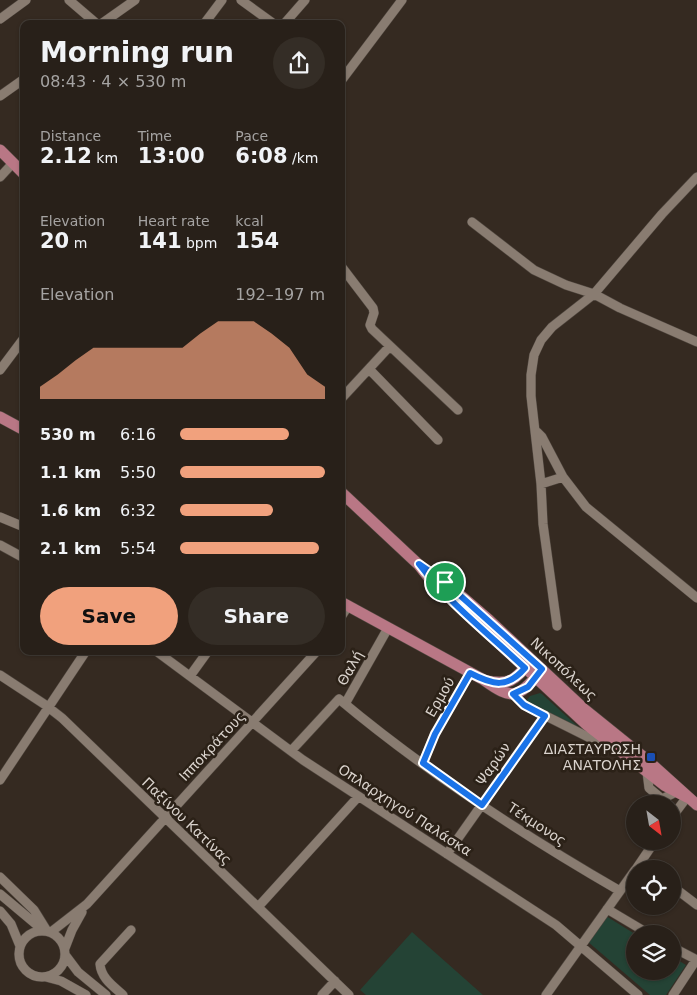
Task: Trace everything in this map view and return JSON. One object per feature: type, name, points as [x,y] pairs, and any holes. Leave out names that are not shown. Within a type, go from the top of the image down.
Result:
[{"type":"main road","points":[[0,150],[19,167]]},
{"type":"main road","points":[[0,417],[20,428]]},
{"type":"main road","name":"Νικοπόλεως","points":[[345,496],[419,564],[445,582],[539,673],[646,758],[682,795]]},
{"type":"main road","name":"Νικοπόλεως","points":[[419,564],[430,579],[513,656],[529,664]]},
{"type":"main road","points":[[345,604],[488,681],[502,693],[513,694],[528,687],[539,673]]},
{"type":"main road","points":[[488,681],[502,680],[509,674],[513,667],[513,656]]},
{"type":"main road","points":[[488,681],[508,682],[517,677],[529,664]]},
{"type":"main road","name":"Νικοπόλεως","points":[[539,673],[586,725],[647,772],[697,804]]},
{"type":"street","points":[[69,0],[94,20]]},
{"type":"street","points":[[105,20],[135,0]]},
{"type":"street","points":[[207,20],[222,0]]},
{"type":"street","points":[[241,0],[268,20]]},
{"type":"street","points":[[288,20],[305,0]]},
{"type":"street","points":[[345,70],[402,0]]},
{"type":"street","points":[[0,19],[20,1]]},
{"type":"street","points":[[0,96],[20,82]]},
{"type":"street","points":[[0,177],[19,167]]},
{"type":"street","points":[[557,626],[543,524],[541,484],[532,406],[532,363],[537,347],[552,327],[594,294],[662,214],[697,177]]},
{"type":"street","points":[[472,222],[534,270],[566,285],[594,294],[620,308],[697,342]]},
{"type":"street","points":[[345,271],[373,308],[374,313],[370,325],[372,329],[458,410]]},
{"type":"street","points":[[0,370],[20,343]]},
{"type":"street","points":[[345,395],[390,346]]},
{"type":"street","points":[[369,369],[438,440]]},
{"type":"street","points":[[536,432],[542,437],[563,477],[578,499],[592,513],[697,598]]},
{"type":"street","points":[[541,484],[563,477]]},
{"type":"street","points":[[0,517],[20,525]]},
{"type":"street","points":[[0,545],[20,556]]},
{"type":"street","name":"Θαλή","points":[[291,751],[339,699],[345,704],[388,628]]},
{"type":"street","points":[[0,780],[83,655]]},
{"type":"street","name":"Οπλαρχηγού Παλάσκα","points":[[161,655],[291,751],[358,797],[556,925],[638,995]]},
{"type":"street","points":[[190,676],[204,655]]},
{"type":"street","name":"Ιπποκράτους","points":[[65,952],[75,924],[87,904],[313,655]]},
{"type":"street","name":"Ερμού","points":[[423,763],[435,734],[470,673]]},
{"type":"street","name":"Παξίνου Κατίνας","points":[[0,675],[49,707],[349,995]]},
{"type":"street","points":[[513,694],[524,705],[545,716],[592,739],[610,744]]},
{"type":"street","name":"Τέκμονος","points":[[345,704],[482,805],[565,859],[620,891]]},
{"type":"street","name":"Ψαρών","points":[[447,854],[545,716]]},
{"type":"street","points":[[258,907],[358,797]]},
{"type":"street","points":[[642,860],[649,850]]},
{"type":"street","points":[[0,877],[34,910],[47,931]]},
{"type":"street","points":[[546,995],[626,882]]},
{"type":"street","points":[[681,893],[697,905]]},
{"type":"street","points":[[0,894],[23,914],[62,941],[65,952],[78,972],[106,995]]},
{"type":"street","name":"Ιπποκράτους","points":[[47,931],[87,904]]},
{"type":"street","points":[[607,909],[634,925]]},
{"type":"street","points":[[0,911],[11,924],[20,946],[19,958],[21,965],[26,971],[32,975],[61,981],[86,995]]},
{"type":"street","points":[[123,995],[103,976],[100,964],[131,930]]},
{"type":"street","points":[[20,946],[29,934],[47,931]]},
{"type":"street","points":[[46,977],[60,970],[65,952]]},
{"type":"street","points":[[673,995],[697,960],[681,952]]},
{"type":"street","points":[[322,995],[335,981]]},
{"type":"green space","points":[[540,693],[584,732],[526,701],[530,696]]},
{"type":"green space","points":[[606,916],[626,928],[626,974],[587,941]]},
{"type":"green space","points":[[412,932],[483,995],[366,995],[360,990]]},
{"type":"green space","points":[[681,962],[686,965],[681,972]]},
{"type":"green space","points":[[632,980],[676,980],[666,995],[650,995]]},
{"type":"place","name":"ΔΙΑΣΤΑΥΡΩΣΗ ΑΝΑΤΟΛΗΣ","points":[[651,757]]},
{"type":"route","points":[[419,564],[445,582],[542,669],[528,687],[513,694],[524,705],[545,716],[482,805],[423,763],[435,734],[470,673],[484,680],[501,683],[513,680],[525,668],[430,579],[419,564]]}]
